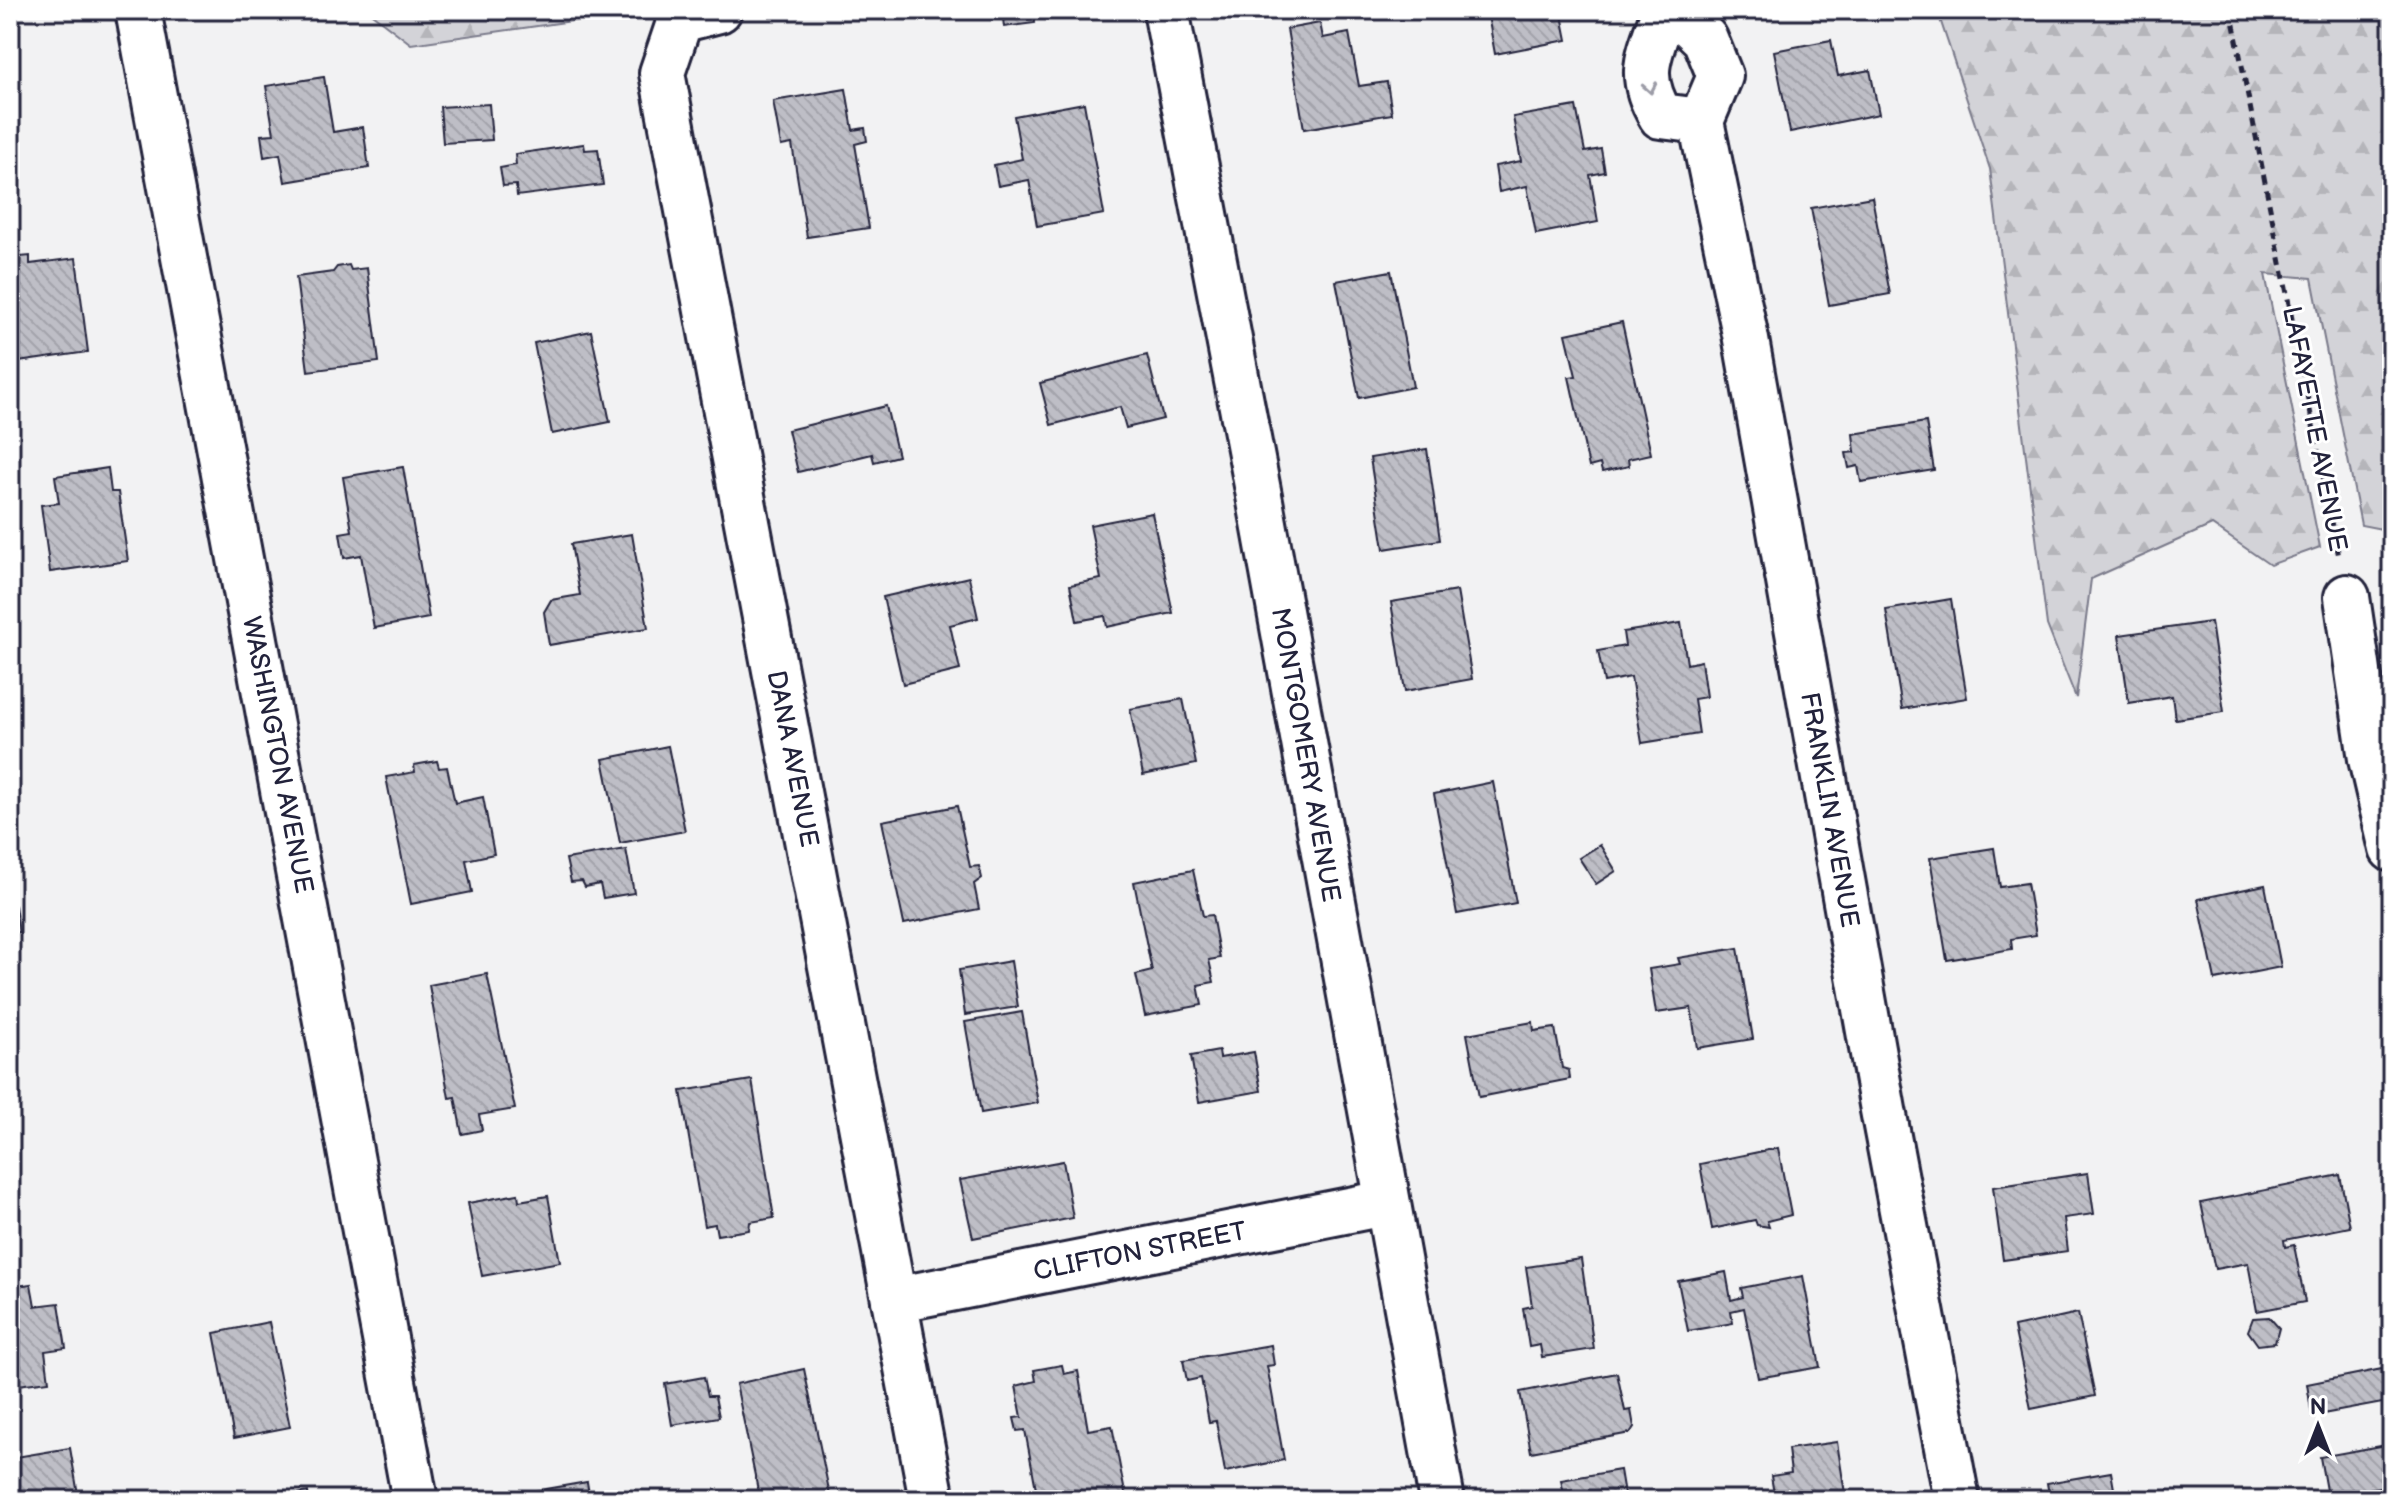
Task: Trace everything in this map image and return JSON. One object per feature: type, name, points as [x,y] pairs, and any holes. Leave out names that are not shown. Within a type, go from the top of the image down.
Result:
[{"type":"street","name":"WASHINGTON AVENUE","points":[[138,10],[415,1500]]},
{"type":"street","name":"MONTGOMERY AVENUE","points":[[1166,10],[1260,501],[1385,1203],[1442,1500]]},
{"type":"street","name":"DANA AVENUE","points":[[699,15],[662,73],[932,1500]]},
{"type":"street","name":"FRANKLIN AVENUE","points":[[1701,121],[1745,334],[1883,1110],[1957,1500]]},
{"type":"street","points":[[2347,597],[2371,759],[2392,849]]},
{"type":"street","name":"CLIFTON STREET","points":[[894,1300],[1385,1203]]},
{"type":"path","name":"LAFAYETTE AVENUE","points":[[2231,10],[2347,597]]},
{"type":"green space","points":[[219,10],[600,10],[579,20],[411,44],[368,11]]},
{"type":"green space","points":[[1937,10],[2392,10],[2392,531],[2361,525],[2312,278],[2265,274],[2320,547],[2270,565],[2212,525],[2091,579],[2076,698],[2047,625],[1990,169]]},
{"type":"building","points":[[1002,10],[1033,10],[1035,23],[1004,27]]},
{"type":"building","points":[[1487,10],[1561,10],[1567,40],[1495,54]]},
{"type":"building","points":[[1320,23],[1323,38],[1349,33],[1359,86],[1387,82],[1392,114],[1304,129],[1287,29]]},
{"type":"building","points":[[1831,40],[1838,76],[1870,70],[1879,114],[1790,132],[1774,51]]},
{"type":"building","points":[[324,77],[333,132],[363,127],[369,168],[285,182],[280,154],[264,157],[261,135],[274,134],[266,86]]},
{"type":"building","points":[[846,89],[853,130],[865,128],[867,141],[855,144],[869,228],[807,237],[792,144],[781,146],[773,101]]},
{"type":"building","points":[[1084,103],[1104,214],[1037,226],[1029,180],[998,186],[994,165],[1022,159],[1014,116]]},
{"type":"building","points":[[489,104],[492,140],[443,143],[440,107]]},
{"type":"building","points":[[1576,106],[1585,152],[1601,149],[1605,172],[1590,175],[1598,222],[1536,234],[1527,186],[1499,192],[1495,166],[1521,161],[1513,117]]},
{"type":"building","points":[[584,144],[585,150],[598,149],[603,185],[517,196],[516,185],[503,186],[500,168],[516,165],[515,154]]},
{"type":"building","points":[[1872,197],[1890,294],[1829,305],[1811,208]]},
{"type":"building","points":[[30,256],[30,264],[76,258],[88,352],[18,362],[15,339],[10,340],[10,258]]},
{"type":"building","points":[[349,265],[351,270],[367,268],[379,362],[308,371],[296,277],[333,272],[337,267]]},
{"type":"building","points":[[1391,271],[1413,387],[1359,398],[1336,281]]},
{"type":"building","points":[[1622,322],[1651,454],[1628,459],[1629,466],[1602,472],[1600,464],[1589,467],[1569,377],[1576,376],[1566,334]]},
{"type":"building","points":[[591,331],[610,422],[552,434],[534,343]]},
{"type":"building","points":[[1147,355],[1163,419],[1126,428],[1120,407],[1051,425],[1040,383]]},
{"type":"building","points":[[886,406],[898,456],[874,462],[872,454],[798,472],[788,430]]},
{"type":"building","points":[[1926,422],[1934,470],[1861,482],[1858,466],[1849,468],[1846,453],[1855,452],[1853,434]]},
{"type":"building","points":[[1427,449],[1440,540],[1384,549],[1370,458]]},
{"type":"building","points":[[403,467],[429,618],[374,628],[361,555],[344,558],[340,533],[352,531],[343,477]]},
{"type":"building","points":[[108,468],[111,492],[118,492],[128,561],[50,572],[41,505],[59,503],[55,476]]},
{"type":"building","points":[[1152,513],[1173,613],[1107,627],[1105,616],[1077,621],[1070,585],[1101,579],[1090,525]]},
{"type":"building","points":[[632,534],[648,628],[549,645],[544,612],[551,600],[580,595],[571,544]]},
{"type":"building","points":[[969,577],[978,618],[950,625],[960,670],[903,684],[883,597]]},
{"type":"building","points":[[1457,591],[1472,679],[1405,691],[1391,602]]},
{"type":"building","points":[[1951,599],[1967,698],[1902,709],[1886,610]]},
{"type":"building","points":[[2211,622],[2224,712],[2175,719],[2172,696],[2129,703],[2119,635]]},
{"type":"building","points":[[1681,623],[1687,664],[1701,661],[1706,697],[1694,699],[1699,734],[1642,743],[1631,677],[1604,682],[1598,651],[1625,646],[1623,632]]},
{"type":"building","points":[[1183,699],[1196,764],[1143,775],[1130,709]]},
{"type":"building","points":[[668,746],[685,831],[620,843],[603,759]]},
{"type":"building","points":[[437,761],[439,768],[447,767],[455,803],[483,797],[494,854],[466,860],[472,892],[411,904],[386,777],[415,772],[414,765]]},
{"type":"building","points":[[1493,782],[1516,903],[1457,914],[1434,794]]},
{"type":"building","points":[[957,806],[970,867],[979,866],[982,878],[974,884],[979,909],[904,924],[882,821]]},
{"type":"building","points":[[1600,845],[1616,871],[1596,884],[1579,858]]},
{"type":"building","points":[[1994,848],[2000,887],[2027,883],[2036,935],[2011,939],[2012,949],[1947,960],[1930,858]]},
{"type":"building","points":[[626,849],[634,893],[603,898],[600,884],[585,887],[582,881],[571,882],[566,859]]},
{"type":"building","points":[[1193,870],[1203,916],[1212,915],[1220,958],[1209,960],[1214,982],[1198,985],[1202,1005],[1145,1016],[1136,975],[1152,971],[1134,882]]},
{"type":"building","points":[[2265,885],[2281,967],[2215,980],[2198,899]]},
{"type":"building","points":[[15,906],[19,932],[10,933],[10,907]]},
{"type":"building","points":[[1738,948],[1753,1039],[1697,1048],[1691,1008],[1656,1013],[1649,969],[1680,964],[1678,958]]},
{"type":"building","points":[[1011,961],[1018,1007],[965,1015],[959,970]]},
{"type":"building","points":[[487,974],[515,1109],[479,1115],[482,1130],[462,1134],[455,1097],[449,1098],[429,985]]},
{"type":"building","points":[[1022,1012],[1038,1103],[981,1113],[965,1022]]},
{"type":"building","points":[[1533,1022],[1534,1031],[1555,1028],[1562,1068],[1569,1070],[1570,1079],[1479,1097],[1467,1034]]},
{"type":"building","points":[[1219,1051],[1220,1058],[1254,1052],[1261,1091],[1199,1102],[1191,1056]]},
{"type":"building","points":[[752,1080],[774,1218],[750,1222],[749,1230],[717,1235],[715,1224],[704,1226],[681,1091]]},
{"type":"building","points":[[1778,1148],[1791,1215],[1767,1221],[1769,1227],[1757,1225],[1755,1220],[1712,1229],[1700,1164]]},
{"type":"building","points":[[1063,1161],[1073,1218],[973,1238],[960,1180]]},
{"type":"building","points":[[2088,1173],[2094,1214],[2064,1218],[2068,1251],[2003,1260],[1993,1187]]},
{"type":"building","points":[[2340,1175],[2350,1227],[2284,1240],[2285,1247],[2294,1245],[2305,1302],[2257,1311],[2248,1263],[2215,1269],[2201,1203]]},
{"type":"building","points":[[518,1194],[519,1201],[548,1196],[560,1262],[482,1276],[468,1203]]},
{"type":"building","points":[[1581,1259],[1594,1349],[1542,1357],[1540,1345],[1529,1347],[1523,1308],[1532,1306],[1526,1267]]},
{"type":"building","points":[[1726,1272],[1731,1300],[1743,1297],[1741,1288],[1803,1276],[1820,1367],[1758,1378],[1744,1308],[1731,1311],[1733,1323],[1688,1331],[1678,1281]]},
{"type":"building","points":[[31,1284],[35,1306],[59,1303],[66,1348],[45,1351],[49,1381],[10,1386],[10,1287]]},
{"type":"building","points":[[2078,1313],[2095,1396],[2031,1409],[2014,1327]]},
{"type":"building","points":[[2269,1317],[2279,1328],[2275,1343],[2258,1345],[2248,1331],[2253,1318]]},
{"type":"building","points":[[269,1322],[290,1427],[234,1438],[214,1333]]},
{"type":"building","points":[[1271,1345],[1274,1365],[1267,1366],[1284,1460],[1225,1472],[1216,1421],[1209,1422],[1201,1378],[1187,1381],[1183,1360]]},
{"type":"building","points":[[1062,1365],[1064,1374],[1078,1371],[1088,1430],[1112,1426],[1126,1498],[1065,1500],[1063,1490],[1037,1494],[1025,1430],[1017,1431],[1014,1418],[1022,1417],[1016,1386],[1036,1381],[1034,1370]]},
{"type":"building","points":[[804,1369],[831,1500],[760,1500],[736,1384]]},
{"type":"building","points":[[2382,1369],[2388,1402],[2312,1416],[2307,1384]]},
{"type":"building","points":[[1617,1373],[1625,1411],[1631,1410],[1634,1427],[1630,1433],[1531,1452],[1520,1392]]},
{"type":"building","points":[[704,1377],[708,1396],[715,1396],[719,1417],[672,1425],[665,1384]]},
{"type":"building","points":[[1837,1442],[1846,1500],[1775,1500],[1771,1476],[1791,1473],[1788,1449]]},
{"type":"building","points":[[2392,1444],[2392,1485],[2327,1496],[2320,1457]]},
{"type":"building","points":[[70,1448],[79,1500],[16,1500],[10,1458]]},
{"type":"building","points":[[1620,1470],[1625,1500],[1565,1500],[1561,1480]]},
{"type":"building","points":[[2111,1472],[2116,1500],[2050,1500],[2047,1483]]},
{"type":"building","points":[[587,1482],[590,1500],[524,1500],[523,1493]]},
{"type":"building","points":[[308,1492],[309,1500],[265,1500]]}]
